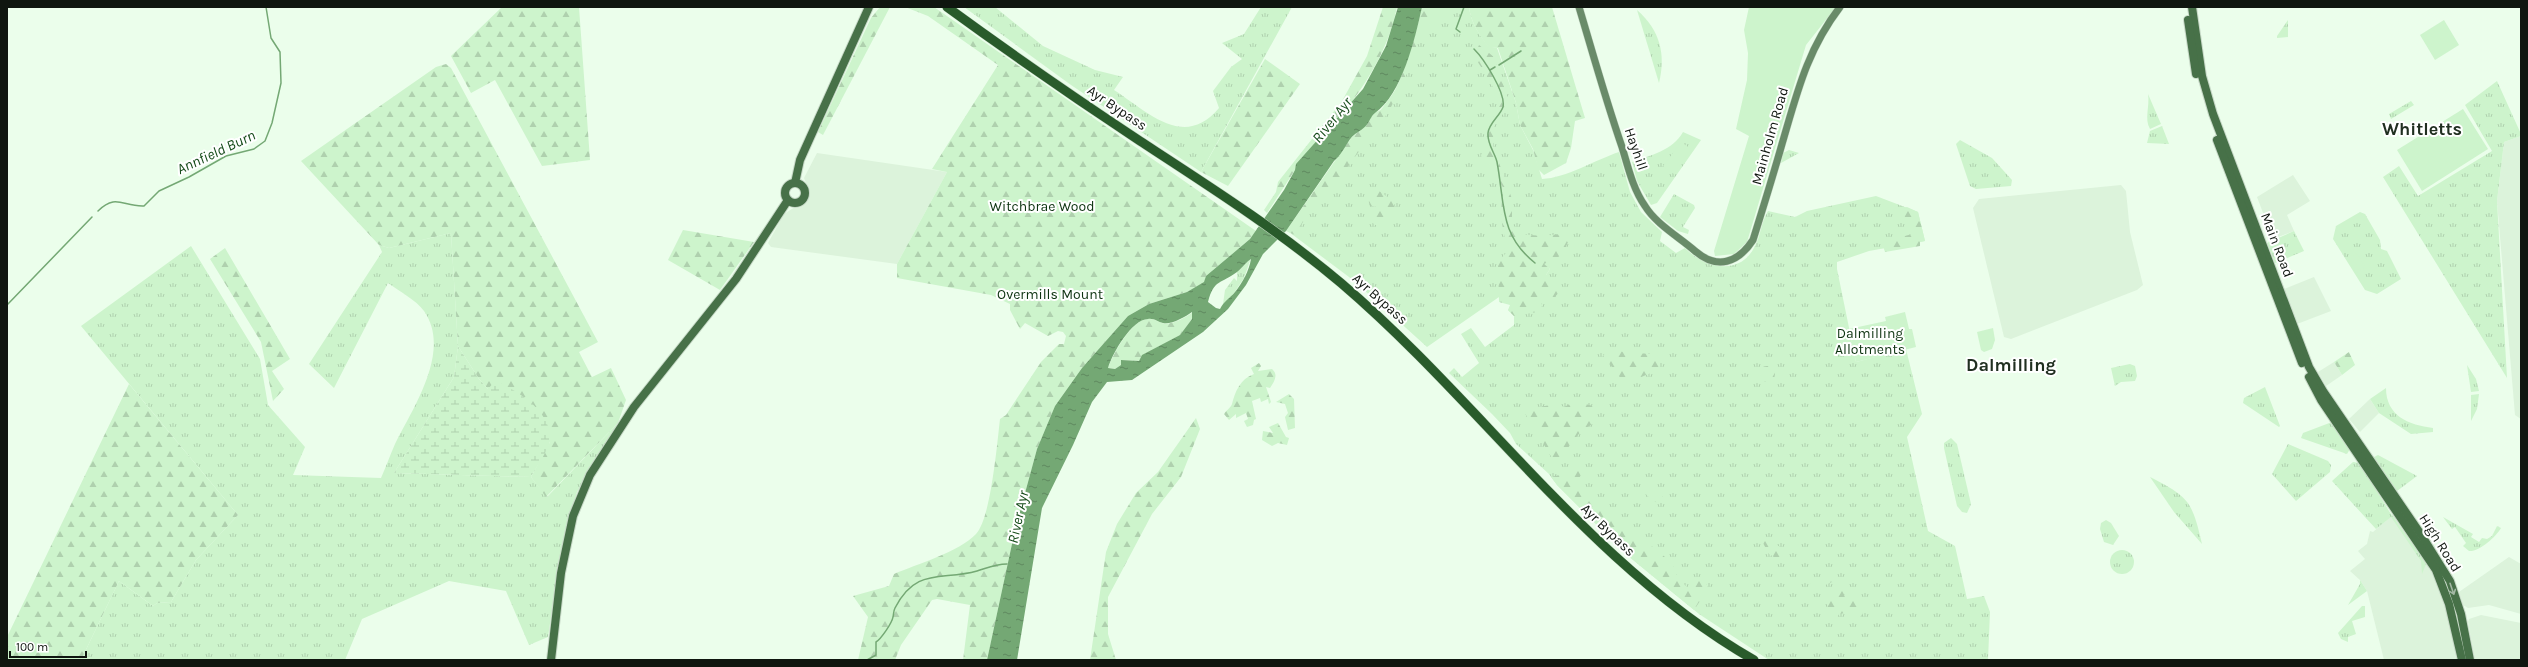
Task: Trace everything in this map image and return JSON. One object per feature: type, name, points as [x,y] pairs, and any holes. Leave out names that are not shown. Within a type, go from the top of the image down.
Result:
[{"type":"highway","name":"Ayr Bypass","points":[[947,7],[1138,140],[1251,213],[1289,241],[1342,284],[1399,336],[1608,551],[1667,602],[1730,646],[1754,660]]},
{"type":"main road","points":[[795,183],[800,160],[866,7]]},
{"type":"main road","points":[[862,19],[869,7]]},
{"type":"main road","points":[[2187,7],[2193,39]]},
{"type":"main road","points":[[2192,7],[2193,39]]},
{"type":"main road","name":"Main Road","points":[[2193,39],[2208,116],[2294,345],[2321,400],[2361,452]]},
{"type":"main road","points":[[795,183],[802,187],[803,197],[796,202],[788,200],[785,195],[786,189],[789,185],[795,183]]},
{"type":"main road","points":[[550,660],[563,566],[573,516],[590,475],[634,407],[736,279],[788,200]]},
{"type":"main road","name":"High Road","points":[[2361,452],[2436,570],[2449,604],[2462,660]]},
{"type":"main road","name":"High Road","points":[[2361,452],[2422,536],[2450,581],[2461,614],[2470,660]]},
{"type":"street","name":"Hayhill","points":[[1579,7],[1616,132],[1636,189],[1645,207],[1701,256],[1721,261]]},
{"type":"street","name":"Mainholm Road","points":[[1721,261],[1736,259],[1746,252],[1753,240],[1801,78],[1810,54],[1826,26],[1840,7]]},
{"type":"shaded area","points":[[2521,136],[2521,419],[2515,415],[2497,201],[2504,142]]},
{"type":"shaded area","points":[[817,153],[947,172],[897,264],[771,247],[768,243],[784,214],[806,200],[809,190],[804,178]]},
{"type":"shaded area","points":[[2293,175],[2310,201],[2287,215],[2294,231],[2273,239],[2257,197]]},
{"type":"shaded area","points":[[2121,185],[2126,191],[2130,232],[2143,285],[2137,290],[2011,339],[2004,337],[1973,208],[1979,199]]},
{"type":"shaded area","points":[[2314,277],[2331,311],[2297,324],[2284,289]]},
{"type":"shaded area","points":[[2334,362],[2342,375],[2326,386],[2318,372]]},
{"type":"shaded area","points":[[2370,399],[2379,413],[2360,432],[2349,419]]},
{"type":"shaded area","points":[[2395,513],[2426,559],[2443,594],[2458,660],[2384,660],[2367,591],[2360,580],[2350,571],[2365,559],[2358,551],[2367,544],[2370,531],[2373,532]]},
{"type":"shaded area","points":[[2509,557],[2521,564],[2521,614],[2489,605],[2468,608],[2463,605],[2459,592]]},
{"type":"shaded area","points":[[2481,615],[2521,623],[2521,660],[2475,660],[2468,622],[2469,619]]},
{"type":"green space","points":[[502,7],[579,7],[590,160],[542,166],[495,80],[471,93],[451,56]]},
{"type":"green space","points":[[880,7],[890,7],[823,135],[818,132],[871,18]]},
{"type":"green space","name":"Witchbrae Wood","points":[[905,7],[934,7],[1256,231],[1250,239],[1206,276],[1205,282],[1187,292],[1149,304],[1128,316],[1082,368],[1055,406],[1037,449],[1015,530],[987,660],[963,660],[970,605],[937,599],[932,600],[901,645],[895,660],[858,660],[868,617],[853,596],[889,586],[894,574],[949,552],[976,534],[986,513],[995,462],[1000,419],[1006,415],[1041,362],[1059,344],[1064,344],[1066,336],[1063,332],[1058,331],[1048,336],[1025,323],[1020,329],[1010,310],[1010,304],[991,295],[897,278],[897,264],[947,172],[932,169],[998,65],[928,16]]},
{"type":"green space","points":[[964,7],[995,7],[1043,46],[1095,70],[1123,77],[1114,90],[1153,116],[1166,123],[1179,127],[1193,126],[1206,120],[1219,108],[1213,91],[1231,67],[1242,59],[1222,43],[1244,34],[1261,7],[1292,7],[1201,172],[1071,85]]},
{"type":"green space","points":[[1383,7],[1397,7],[1391,30],[1382,52],[1371,72],[1359,92],[1329,130],[1297,164],[1295,170],[1267,213],[1264,210],[1276,192],[1278,182],[1342,101],[1367,56]]},
{"type":"green space","points":[[1422,7],[1439,7],[1436,19],[1423,28],[1404,81],[1389,111],[1343,173],[1317,199],[1295,235],[1286,231],[1351,138],[1389,101],[1407,61]]},
{"type":"green space","points":[[1423,7],[1469,7],[1476,28],[1488,46],[1497,48],[1516,103],[1520,125],[1533,150],[1542,179],[1571,172],[1619,152],[1630,192],[1641,212],[1662,232],[1660,241],[1676,253],[1685,248],[1702,260],[1722,266],[1732,266],[1741,262],[1749,256],[1755,246],[1768,211],[1795,217],[1807,211],[1876,196],[1918,212],[1925,241],[1869,251],[1837,262],[1837,269],[1856,362],[1906,349],[1922,414],[1907,437],[1928,531],[1955,546],[1967,599],[1984,596],[1990,612],[1988,660],[1769,660],[1699,614],[1627,555],[1557,485],[1549,474],[1516,444],[1510,433],[1492,414],[1449,373],[1454,368],[1462,377],[1479,363],[1461,334],[1471,328],[1485,347],[1514,325],[1514,316],[1508,310],[1546,275],[1550,269],[1524,251],[1512,288],[1427,347],[1353,280],[1289,232],[1398,87],[1420,28]]},
{"type":"green space","points":[[1469,7],[1552,7],[1585,118],[1575,121],[1571,148],[1566,163],[1544,175],[1538,169],[1533,149],[1520,125],[1516,103],[1498,48],[1488,47],[1474,23]]},
{"type":"green space","points":[[1749,7],[1836,7],[1806,45],[1747,242],[1734,254],[1715,256],[1714,251],[1749,136],[1736,129],[1747,80],[1748,53],[1744,30]]},
{"type":"green space","points":[[1637,10],[1651,26],[1659,43],[1662,62],[1659,83]]},
{"type":"green space","points":[[2288,20],[2288,37],[2277,38],[2277,36]]},
{"type":"green space","points":[[2444,20],[2459,45],[2435,60],[2420,35]]},
{"type":"green space","points":[[1479,45],[1494,57],[1510,104],[1494,126],[1493,146],[1512,199],[1512,220],[1517,234],[1543,236],[1560,234],[1568,242],[1562,255],[1544,264],[1550,269],[1546,275],[1560,291],[1554,298],[1541,301],[1543,311],[1514,316],[1508,310],[1510,305],[1499,302],[1498,263],[1509,249],[1504,234],[1501,212],[1504,189],[1493,171],[1484,168],[1481,155],[1487,146],[1484,133],[1502,102],[1474,57]]},
{"type":"green space","points":[[1265,59],[1300,84],[1228,186],[1201,172]]},
{"type":"green space","points":[[446,64],[451,68],[598,342],[579,352],[592,377],[611,368],[626,400],[618,423],[546,497],[531,477],[550,442],[488,389],[479,379],[458,346],[451,233],[389,248],[379,245],[301,161],[436,67]]},
{"type":"green space","points":[[2497,81],[2521,134],[2521,136],[2504,142],[2497,201],[2507,378],[2383,177],[2399,166],[2418,196],[2492,151],[2465,105]]},
{"type":"green space","points":[[2148,94],[2161,124],[2150,129],[2147,121]]},
{"type":"green space","points":[[2411,101],[2414,105],[2391,119],[2389,114]]},
{"type":"green space","points":[[2463,109],[2488,149],[2422,191],[2397,150]]},
{"type":"green space","points":[[2162,126],[2169,144],[2147,143],[2150,131]]},
{"type":"green space","points":[[1683,132],[1701,140],[1657,203],[1651,205],[1637,181],[1632,162],[1667,148],[1673,144]]},
{"type":"green space","points":[[1960,140],[1992,158],[2012,180],[2011,186],[1976,189],[1970,186],[1956,144]]},
{"type":"green space","points":[[1681,142],[1691,149],[1674,174],[1663,166]]},
{"type":"green space","points":[[1789,150],[1799,153],[1781,163],[1783,153]]},
{"type":"green space","points":[[1378,190],[1394,202],[1395,212],[1377,226],[1370,221],[1378,213],[1378,207],[1370,206],[1368,199]]},
{"type":"green space","points":[[1674,194],[1694,205],[1695,208],[1683,227],[1689,230],[1688,234],[1678,231],[1660,217]]},
{"type":"green space","points":[[1907,207],[1918,212],[1925,241],[1920,242],[1920,246],[1885,252],[1883,246],[1891,244],[1894,239],[1912,234],[1907,219],[1898,210]]},
{"type":"green space","points":[[2360,212],[2365,214],[2380,240],[2381,249],[2387,251],[2401,279],[2377,294],[2365,290],[2333,239],[2336,226]]},
{"type":"green space","points":[[683,230],[754,242],[720,290],[668,260]]},
{"type":"green space","points":[[2294,231],[2304,251],[2275,263],[2267,243]]},
{"type":"green space","points":[[451,233],[458,346],[454,377],[394,473],[531,477],[547,497],[618,423],[577,492],[560,556],[548,637],[529,645],[506,591],[449,581],[362,619],[345,660],[81,660],[119,581],[153,606],[157,603],[171,602],[196,560],[238,515],[81,326],[191,246],[260,359],[268,405],[305,447],[293,475],[381,478],[395,444],[427,379],[432,361],[434,344],[432,327],[424,311],[412,299],[388,283],[334,388],[309,364],[382,252],[379,245],[389,248]]},
{"type":"green space","points":[[225,248],[290,359],[272,371],[284,389],[273,401],[261,342],[210,259]]},
{"type":"green space","points":[[2357,253],[2365,267],[2356,273],[2348,258]]},
{"type":"green space","points":[[1251,258],[1244,278],[1234,293],[1223,304],[1225,290],[1234,278],[1237,281],[1237,272]]},
{"type":"green space","points":[[1193,312],[1192,319],[1180,335],[1143,355],[1139,361],[1122,360],[1121,365],[1115,369],[1108,368],[1123,339],[1141,321],[1151,319],[1166,324],[1174,322]]},
{"type":"green space","name":"Dalmilling Allotments","points":[[1905,312],[1909,329],[1912,329],[1916,347],[1856,362],[1849,329],[1886,321],[1885,317]]},
{"type":"green space","points":[[1993,328],[1995,340],[1992,349],[1984,352],[1981,350],[1977,332]]},
{"type":"green space","points":[[458,346],[479,379],[488,389],[495,381],[523,396],[540,411],[549,430],[550,441],[545,454],[531,477],[394,473],[454,377]]},
{"type":"green space","points":[[1614,350],[1629,353],[1659,354],[1660,369],[1625,384],[1603,355]]},
{"type":"green space","points":[[2349,352],[2355,365],[2342,375],[2334,362]]},
{"type":"green space","points":[[1259,363],[1261,366],[1258,371],[1272,369],[1275,374],[1275,378],[1270,388],[1266,387],[1271,402],[1269,404],[1268,399],[1261,402],[1260,398],[1252,401],[1256,419],[1254,420],[1253,425],[1247,427],[1244,421],[1248,419],[1246,413],[1236,418],[1236,414],[1229,420],[1224,414],[1231,406],[1239,386],[1245,379],[1254,374],[1251,368]]},
{"type":"green space","points":[[2130,364],[2135,366],[2137,376],[2135,381],[2121,382],[2115,386],[2111,368]]},
{"type":"green space","points":[[2467,365],[2476,379],[2479,391],[2471,392]]},
{"type":"green space","points":[[1764,366],[1770,366],[1775,371],[1773,380],[1770,382],[1764,382],[1759,377],[1759,371]]},
{"type":"green space","points":[[129,384],[238,515],[196,560],[171,602],[157,603],[153,606],[119,581],[81,660],[7,660],[7,637]]},
{"type":"green space","points":[[2265,387],[2280,426],[2279,427],[2243,403],[2244,398]]},
{"type":"green space","points":[[2386,388],[2390,406],[2400,417],[2424,427],[2433,428],[2433,432],[2411,434],[2379,413],[2370,399]]},
{"type":"green space","points":[[1289,394],[1294,399],[1295,428],[1288,430],[1285,417],[1288,413],[1285,404],[1276,402]]},
{"type":"green space","points":[[2479,394],[2477,409],[2471,421],[2471,395]]},
{"type":"green space","points":[[1576,401],[1599,408],[1591,425],[1585,428],[1576,437],[1555,463],[1523,410],[1556,404],[1564,407]]},
{"type":"green space","points":[[1196,418],[1200,429],[1181,477],[1152,514],[1108,597],[1108,634],[1116,660],[1090,660],[1106,552],[1117,524],[1136,493],[1158,472]]},
{"type":"green space","points":[[2332,422],[2350,449],[2347,454],[2301,438],[2303,433]]},
{"type":"green space","points":[[1278,423],[1286,437],[1289,438],[1287,445],[1278,443],[1272,446],[1262,440],[1263,431],[1273,433],[1269,427]]},
{"type":"green space","points":[[1951,438],[1957,444],[1971,504],[1967,513],[1962,512],[1957,506],[1944,448],[1944,443]]},
{"type":"green space","points":[[2288,444],[2328,461],[2331,465],[2330,472],[2296,501],[2272,474]]},
{"type":"green space","points":[[2378,455],[2417,476],[2397,491],[2374,460],[2374,457]]},
{"type":"green space","points":[[2353,462],[2360,463],[2389,511],[2424,560],[2426,564],[2422,574],[2421,561],[2391,517],[2376,529],[2332,481]]},
{"type":"green space","points":[[1585,469],[1579,478],[1590,496],[1665,557],[1675,568],[1677,578],[1688,588],[1698,577],[1705,578],[1708,589],[1694,610],[1627,555],[1557,485],[1551,477]]},
{"type":"green space","points":[[2150,477],[2173,490],[2187,502],[2195,518],[2202,544],[2174,512]]},
{"type":"green space","points":[[1649,487],[1661,489],[1664,501],[1657,503],[1646,495]]},
{"type":"green space","points":[[2443,517],[2473,534],[2471,537],[2479,542],[2482,538],[2487,539],[2492,536],[2497,526],[2501,528],[2495,536],[2482,547],[2469,551],[2463,546],[2466,543],[2455,527],[2452,529]]},
{"type":"green space","points":[[2106,520],[2111,523],[2119,536],[2113,545],[2104,542],[2100,529],[2101,523]]},
{"type":"green space","points":[[1765,540],[1780,547],[1786,556],[1782,562],[1769,554],[1763,543]]},
{"type":"green space","points":[[2122,550],[2130,554],[2134,562],[2130,570],[2122,574],[2114,570],[2110,562],[2114,554]]},
{"type":"green space","points":[[1840,578],[1845,598],[1849,600],[1853,598],[1863,611],[1861,618],[1856,621],[1848,619],[1845,613],[1839,614],[1837,618],[1830,619],[1824,623],[1828,611],[1826,598],[1835,590],[1835,585],[1832,582],[1825,585],[1810,583]]},
{"type":"green space","points":[[2360,580],[2367,591],[2348,605],[2360,584]]},
{"type":"green space","points":[[2362,606],[2365,606],[2365,617],[2352,621],[2356,634],[2348,637],[2348,642],[2341,639],[2338,633]]},
{"type":"water","points":[[1398,7],[1422,7],[1416,34],[1406,65],[1393,93],[1373,115],[1368,123],[1350,140],[1286,231],[1263,254],[1246,285],[1228,309],[1203,332],[1132,380],[1107,382],[1092,402],[1042,508],[1017,660],[987,660],[1015,530],[1037,449],[1055,406],[1082,368],[1128,316],[1149,304],[1187,292],[1204,282],[1206,276],[1250,239],[1284,190],[1295,170],[1296,164],[1363,89],[1386,46]],"holes":[[[1251,259],[1241,284],[1220,309],[1208,302],[1213,289],[1219,283],[1237,272]],[[1192,312],[1192,319],[1180,335],[1142,355],[1139,361],[1121,360],[1121,365],[1115,369],[1108,368],[1118,346],[1129,331],[1136,325],[1142,321],[1150,319],[1163,323],[1170,323]]]},
{"type":"waterway","name":"Annfield Burn","points":[[98,211],[104,206],[115,202],[144,206],[159,191],[189,177],[226,156],[254,149],[265,141],[272,123],[281,83],[280,52],[271,38],[266,7]]},
{"type":"waterway","points":[[1460,32],[1456,29],[1464,7]]},
{"type":"waterway","points":[[1474,49],[1493,76],[1498,85],[1503,101],[1503,107],[1500,113],[1490,126],[1488,137],[1497,162],[1503,205],[1509,229],[1523,252],[1535,263]]},
{"type":"waterway","points":[[1499,65],[1521,51]]},
{"type":"waterway","points":[[1490,70],[1495,67]]},
{"type":"waterway","points":[[7,305],[92,217]]},
{"type":"waterway","points":[[867,660],[876,655],[876,642],[881,638],[888,627],[892,620],[895,608],[903,595],[912,586],[930,578],[964,574],[995,565],[1007,564]]},
{"type":"district","name":"Whitletts","points":[[2422,129]]},
{"type":"district","name":"Dalmilling","points":[[2011,365]]},
{"type":"water label","name":"River Ayr","points":[[1332,120]]},
{"type":"water label","name":"River Ayr","points":[[1018,517]]},
{"type":"park label","name":"Overmills Mount","points":[[1050,294]]}]
